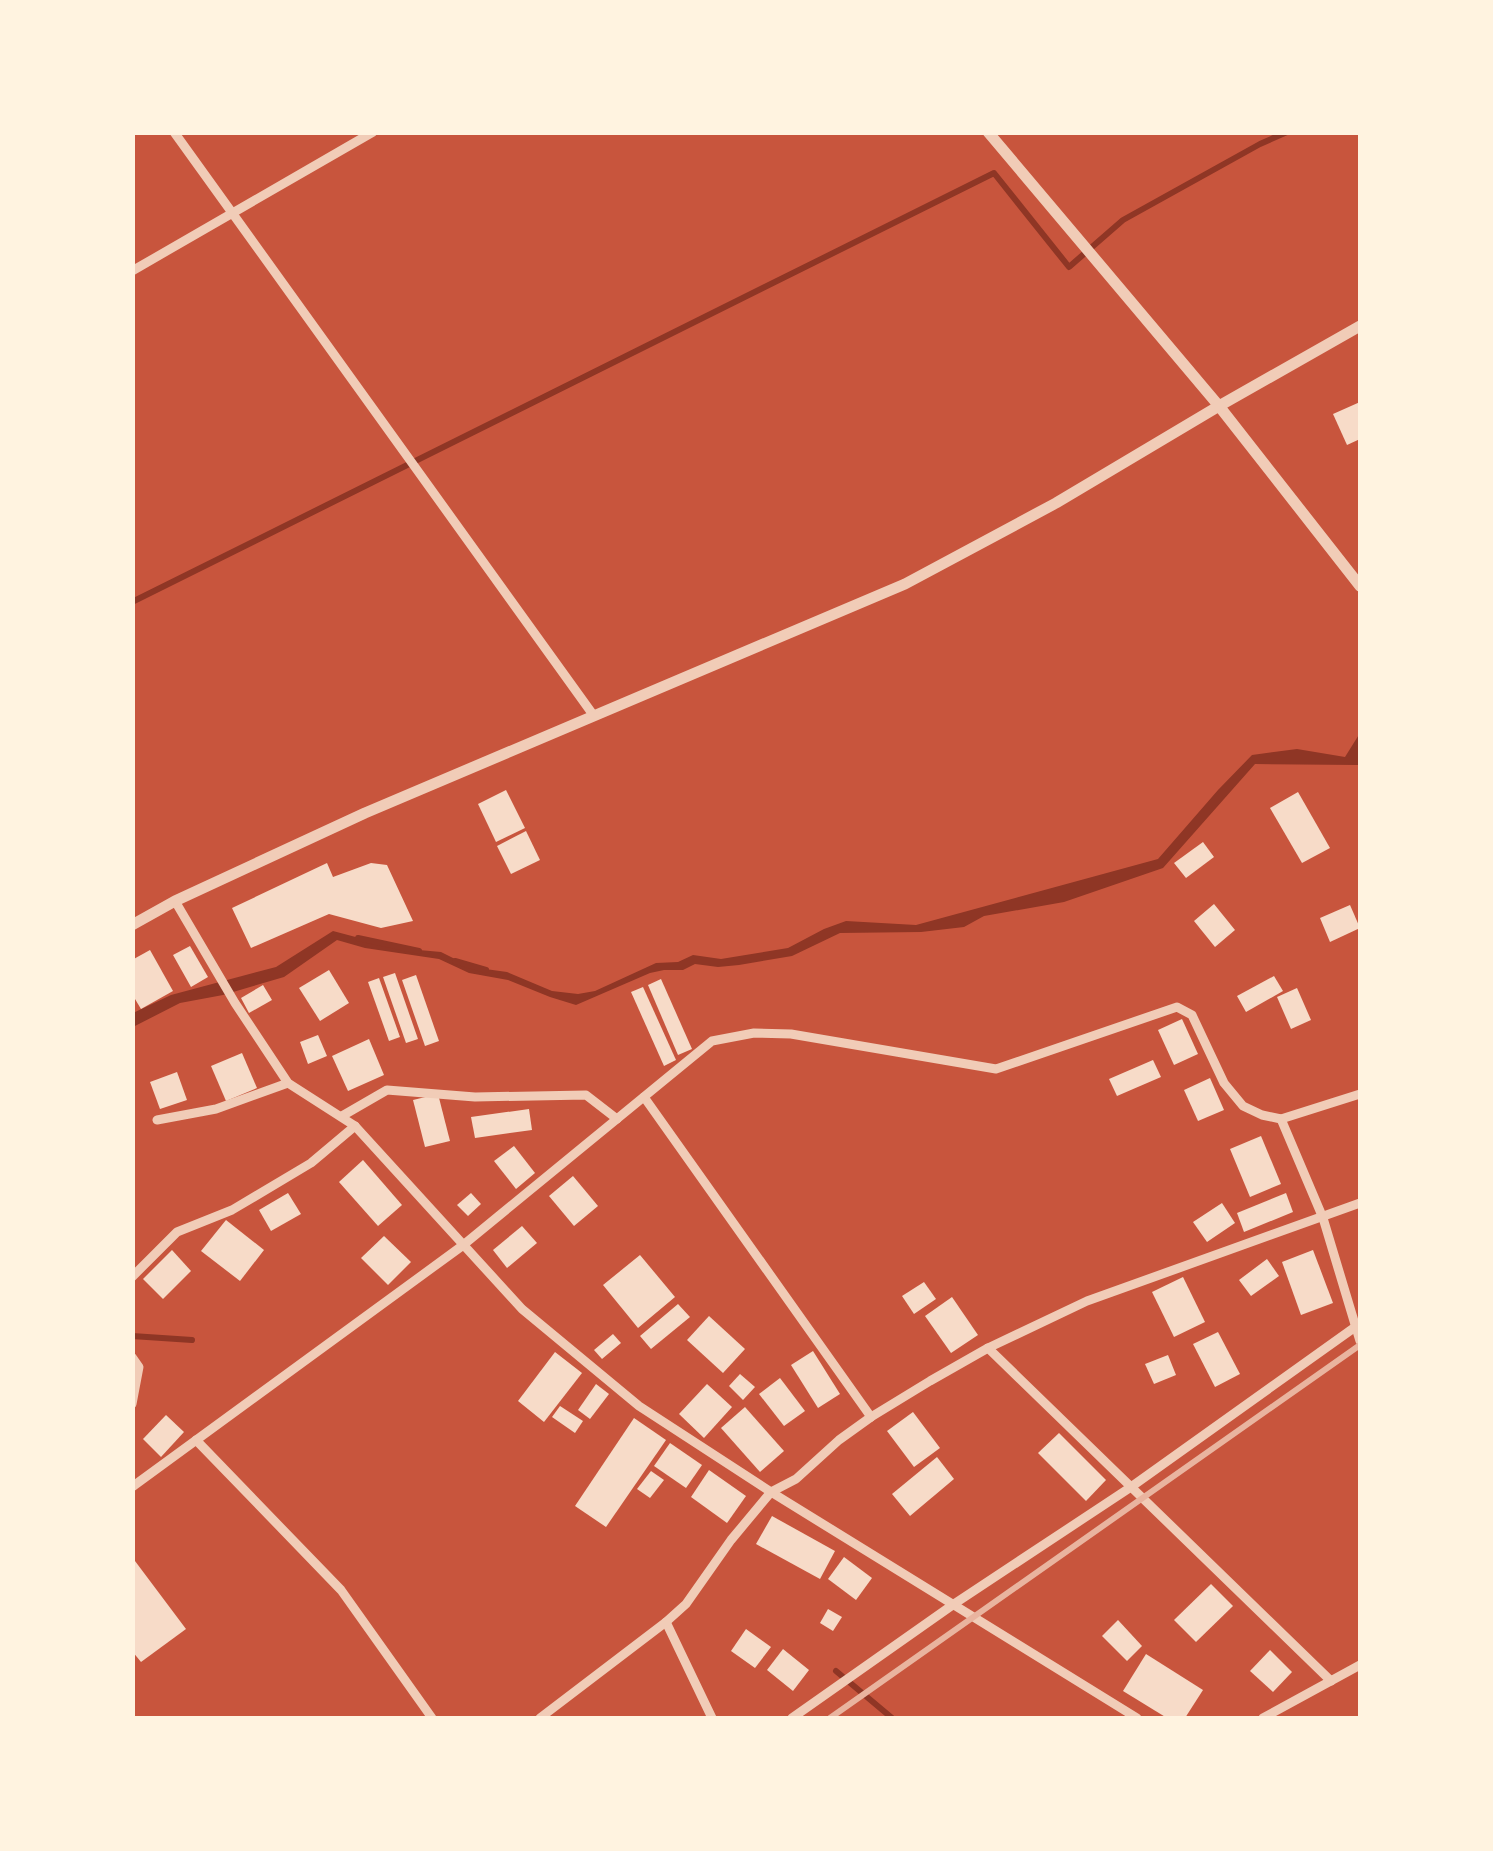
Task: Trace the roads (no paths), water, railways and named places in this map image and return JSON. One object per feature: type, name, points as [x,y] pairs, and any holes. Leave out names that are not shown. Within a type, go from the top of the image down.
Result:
[{"type":"street","points":[[174,132],[594,716]]},
{"type":"street","points":[[132,271],[373,132]]},
{"type":"street","points":[[988,132],[1219,406],[1360,586]]},
{"type":"street","points":[[132,925],[175,901],[365,813],[904,584],[1056,503],[1360,326]]},
{"type":"street","points":[[175,901],[235,1004],[288,1083],[356,1126],[522,1310],[639,1406],[1136,1718]]},
{"type":"street","points":[[132,1487],[462,1246],[712,1041],[754,1033],[791,1034],[996,1069],[1177,1007],[1192,1015],[1224,1082],[1242,1106],[1281,1119],[1360,1094]]},
{"type":"street","points":[[157,1120],[216,1110],[288,1083]]},
{"type":"street","points":[[342,1116],[387,1090],[475,1098],[586,1095],[617,1119]]},
{"type":"street","points":[[644,1096],[871,1416]]},
{"type":"street","points":[[1281,1119],[1323,1218],[1359,1325],[1360,1341]]},
{"type":"street","points":[[132,1277],[177,1232],[232,1210],[311,1163],[356,1126]]},
{"type":"street","points":[[540,1718],[686,1604],[771,1492],[796,1479],[871,1416],[988,1348],[1087,1301],[1360,1204]]},
{"type":"street","points":[[792,1718],[1131,1487],[1359,1325]]},
{"type":"street","points":[[988,1348],[1331,1681]]},
{"type":"street","points":[[132,1357],[139,1367],[132,1404]]},
{"type":"street","points":[[196,1440],[341,1590],[432,1718]]},
{"type":"street","points":[[666,1622],[712,1718]]},
{"type":"street","points":[[1263,1718],[1360,1665]]},
{"type":"waterway","points":[[132,602],[994,173],[1069,267],[1123,220],[1287,132]]},
{"type":"waterway","points":[[358,938],[419,951]]},
{"type":"waterway","points":[[455,961],[486,970]]},
{"type":"waterway","points":[[132,1336],[192,1340]]},
{"type":"waterway","points":[[836,1671],[892,1718]]},
{"type":"railway","points":[[830,1718],[1360,1345]]}]
